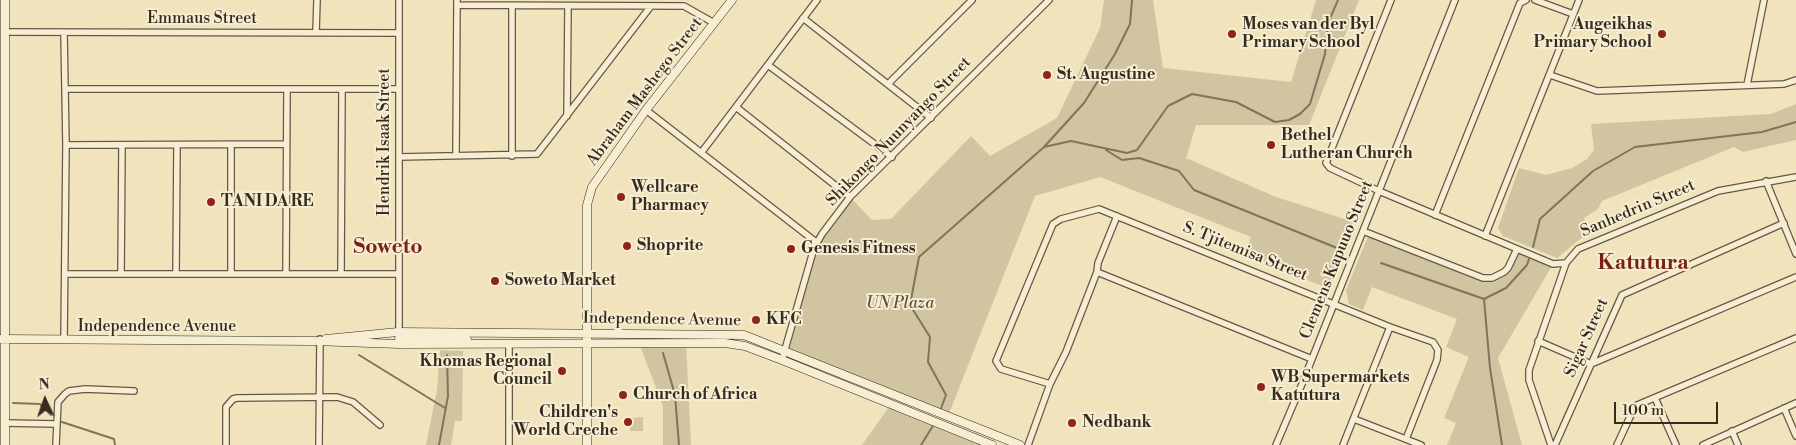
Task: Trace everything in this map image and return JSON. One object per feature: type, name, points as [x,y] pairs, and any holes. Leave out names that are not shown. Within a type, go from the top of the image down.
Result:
[{"type":"main road","points":[[5,0],[2,339],[5,445]]},
{"type":"main road","name":"Abraham Mashego Street","points":[[587,445],[587,205],[592,187],[646,110],[732,0]]},
{"type":"main road","name":"Independence Avenue","points":[[2,339],[318,341],[588,332],[735,334],[752,337],[1020,445]]},
{"type":"main road","name":"Independence Avenue","points":[[318,341],[399,338],[453,339],[501,344],[725,343],[745,346],[992,445]]},
{"type":"street","points":[[316,32],[317,0]]},
{"type":"street","name":"Hendrik Isaak Street","points":[[399,0],[399,338]]},
{"type":"street","points":[[701,153],[818,0]]},
{"type":"street","points":[[888,84],[972,0]]},
{"type":"street","name":"Shikongo Nuunyango Street","points":[[782,360],[816,242],[850,197],[932,118],[1049,0]]},
{"type":"street","points":[[1391,0],[1326,163],[1330,168],[1379,191],[1485,236],[1553,264],[1566,263]]},
{"type":"street","name":"Clemens Kapuuo Street","points":[[1276,445],[1455,0]]},
{"type":"street","points":[[1435,215],[1520,3],[1526,0]]},
{"type":"street","points":[[1535,0],[1573,14]]},
{"type":"street","points":[[1485,236],[1579,0]]},
{"type":"street","points":[[1747,85],[1764,0]]},
{"type":"street","points":[[456,155],[457,3],[512,6],[687,6],[714,23]]},
{"type":"street","points":[[512,6],[512,156]]},
{"type":"street","points":[[567,117],[568,6]]},
{"type":"street","points":[[399,157],[537,154],[651,6]]},
{"type":"street","points":[[803,18],[932,118]]},
{"type":"street","name":"Emmaus Street","points":[[5,32],[399,33]]},
{"type":"street","points":[[64,33],[66,145],[64,340]]},
{"type":"street","points":[[768,65],[892,157]]},
{"type":"street","points":[[1550,75],[1597,91],[1784,84],[1796,80]]},
{"type":"street","points":[[65,89],[399,89]]},
{"type":"street","points":[[286,274],[287,89]]},
{"type":"street","points":[[341,274],[342,89]]},
{"type":"street","points":[[736,107],[850,197]]},
{"type":"street","points":[[646,110],[816,242]]},
{"type":"street","points":[[66,145],[286,144]]},
{"type":"street","points":[[121,274],[122,145]]},
{"type":"street","points":[[176,274],[177,145]]},
{"type":"street","points":[[231,145],[231,274]]},
{"type":"street","name":"Sanhedrin Street","points":[[1551,445],[1529,376],[1538,341],[1566,263],[1578,249],[1714,192],[1796,177]]},
{"type":"street","points":[[1766,181],[1796,254]]},
{"type":"street","name":"S. Tjitemisa Street","points":[[1050,384],[1001,368],[996,360],[1053,224],[1061,219],[1096,209],[1435,344],[1438,350],[1435,365],[1406,440]]},
{"type":"street","points":[[1028,445],[1050,384],[1066,352],[1117,216]]},
{"type":"street","name":"Sigar Street","points":[[1555,445],[1617,304],[1626,291],[1784,223]]},
{"type":"street","points":[[1363,231],[1483,278],[1492,278],[1504,272],[1517,249]]},
{"type":"street","points":[[1097,272],[1312,359]]},
{"type":"street","points":[[66,274],[399,274]]},
{"type":"street","points":[[1538,341],[1590,364],[1796,277]]},
{"type":"street","points":[[1343,445],[1390,327]]},
{"type":"street","points":[[1617,445],[1631,409],[1796,338]]},
{"type":"street","points":[[318,341],[319,445]]},
{"type":"street","points":[[509,445],[510,344]]},
{"type":"street","points":[[56,445],[58,402],[69,391],[85,389],[134,391]]},
{"type":"street","points":[[226,445],[225,412],[233,399],[337,397],[353,402],[380,425]]},
{"type":"street","points":[[1655,398],[1676,445]]},
{"type":"street","points":[[1703,445],[1796,403]]},
{"type":"street","points":[[1784,408],[1796,436]]},
{"type":"street","points":[[1354,419],[1421,445]]},
{"type":"street","points":[[5,423],[56,424]]},
{"type":"street","points":[[1732,431],[1738,445]]},
{"type":"green space","name":"UN Plaza","points":[[1104,0],[1153,0],[1163,68],[1291,82],[1316,0],[1359,0],[1309,125],[1196,125],[1186,158],[1276,197],[1354,222],[1330,289],[1244,255],[1251,237],[1100,177],[1035,196],[948,416],[785,350],[814,248],[850,197],[872,220],[891,219],[971,136],[990,156],[1057,118],[1100,28]]},
{"type":"green space","points":[[1796,104],[1796,140],[1743,152],[1734,147],[1602,201],[1598,209],[1584,218],[1590,231],[1557,258],[1503,236],[1498,228],[1519,168],[1546,175],[1572,168],[1587,159],[1594,150],[1591,124],[1771,114]]},
{"type":"green space","points":[[1369,234],[1483,278],[1504,272],[1517,249],[1553,264],[1498,358],[1522,445],[1447,445],[1456,423],[1444,418],[1469,357],[1446,347],[1457,319],[1372,287],[1363,310],[1349,304],[1346,290]]},
{"type":"green space","points":[[639,343],[686,343],[691,445],[663,445],[663,406]]},
{"type":"green space","points":[[440,350],[463,351],[462,421],[455,421],[451,445],[426,445],[437,390]]},
{"type":"green space","points":[[891,404],[992,445],[862,445]]},
{"type":"green space","points":[[643,417],[643,431],[630,431],[630,418]]},
{"type":"waterway","points":[[940,411],[946,395],[928,362],[930,337],[910,305],[919,257],[1044,147],[1084,103],[1115,54],[1130,24],[1132,0]]},
{"type":"waterway","points":[[1044,147],[1071,141],[1127,153],[1137,150],[1168,106],[1192,94],[1236,102],[1275,122],[1289,120],[1300,114],[1310,104],[1325,54],[1328,23],[1338,0]]},
{"type":"waterway","points":[[1533,247],[1540,219],[1593,171],[1635,147],[1762,132],[1796,122]]},
{"type":"waterway","points":[[1106,150],[1122,160],[1139,158],[1179,171],[1194,190],[1337,248]]},
{"type":"waterway","points":[[1381,263],[1484,299],[1506,288],[1527,265],[1529,259]]},
{"type":"waterway","points":[[1484,299],[1490,368],[1502,445]]},
{"type":"waterway","points":[[663,353],[675,395],[679,445]]},
{"type":"waterway","points":[[359,355],[445,408]]},
{"type":"waterway","points":[[439,445],[448,396],[447,355]]},
{"type":"waterway","points":[[13,403],[40,404],[51,415]]},
{"type":"waterway","points":[[62,422],[114,439],[115,445]]},
{"type":"waterway","points":[[921,445],[934,424]]},
{"type":"place","name":"Moses van der Byl Primary School","points":[[1232,34]]},
{"type":"place","name":"Augeikhas Primary School","points":[[1662,34]]},
{"type":"place","name":"St. Augustine","points":[[1047,75]]},
{"type":"place","name":"Bethel Lutheran Church","points":[[1271,145]]},
{"type":"place","name":"Wellcare Pharmacy","points":[[621,197]]},
{"type":"place","name":"TANI DA RE","points":[[211,202]]},
{"type":"place","name":"Shoprite","points":[[627,246]]},
{"type":"place","name":"Genesis Fitness","points":[[791,249]]},
{"type":"place","name":"Soweto Market","points":[[495,281]]},
{"type":"place","name":"KFC","points":[[756,320]]},
{"type":"place","name":"Khomas Regional Council","points":[[562,371]]},
{"type":"place","name":"WB Supermarkets Katutura","points":[[1261,387]]},
{"type":"place","name":"Church of Africa","points":[[623,395]]},
{"type":"place","name":"Children's World Creche","points":[[628,422]]},
{"type":"place","name":"Nedbank","points":[[1072,423]]},
{"type":"district","name":"Soweto","points":[[388,248]]},
{"type":"district","name":"Katutura","points":[[1643,264]]}]
